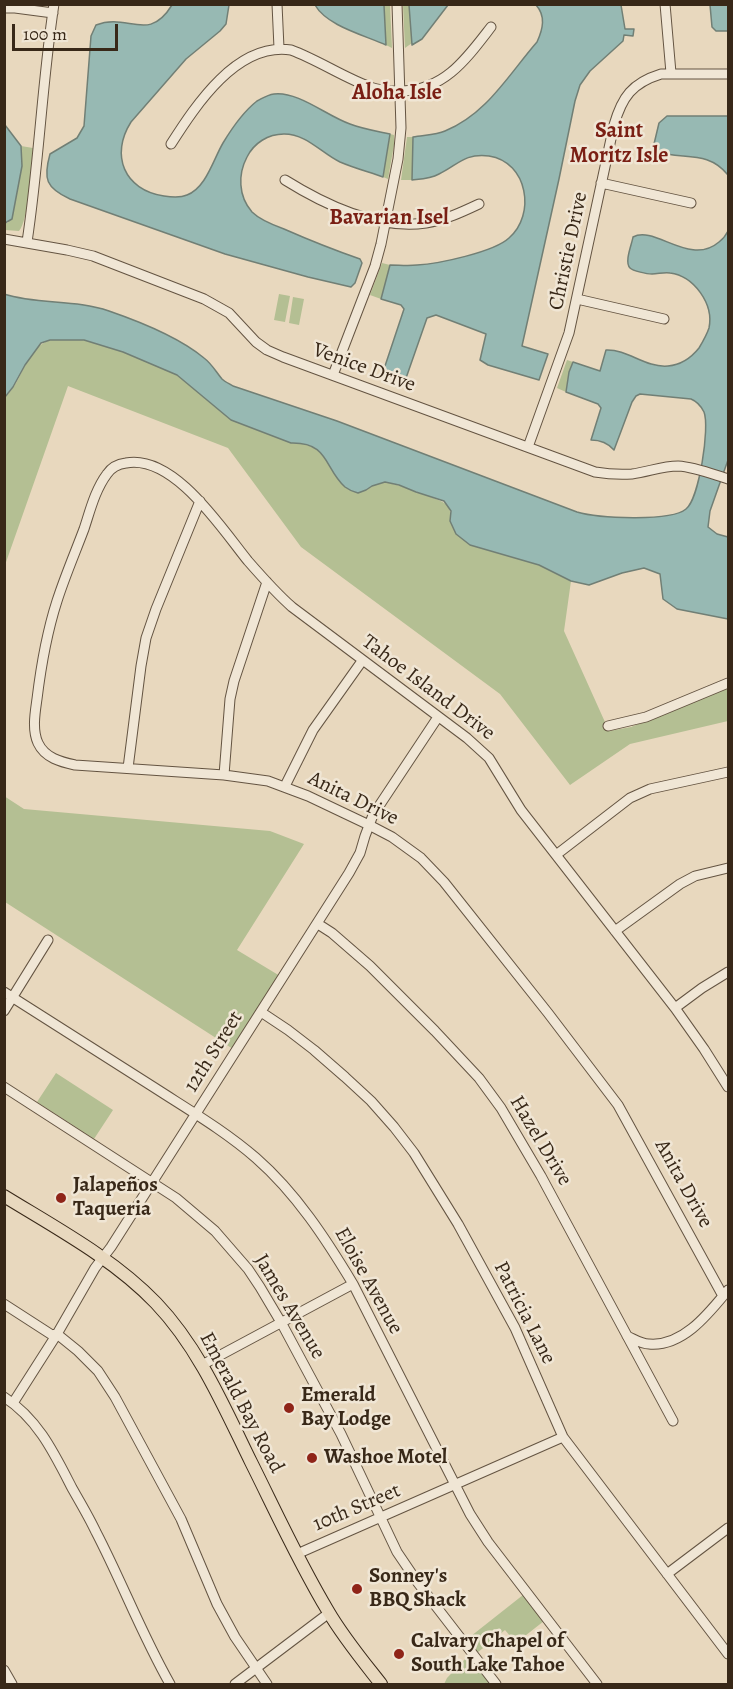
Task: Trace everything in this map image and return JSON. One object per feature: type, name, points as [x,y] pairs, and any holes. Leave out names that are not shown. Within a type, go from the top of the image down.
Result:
[{"type":"main road","name":"Emerald Bay Road","points":[[4,1196],[125,1275],[155,1302],[182,1334],[202,1365],[329,1613],[381,1684]]},
{"type":"street","points":[[277,4],[279,48]]},
{"type":"street","points":[[333,375],[375,266],[401,142],[397,4]]},
{"type":"street","points":[[665,4],[671,74]]},
{"type":"street","points":[[4,8],[54,9],[27,242]]},
{"type":"street","points":[[171,144],[208,92],[243,62],[260,52],[279,48],[291,50],[369,87],[399,91],[424,88],[450,74],[462,64],[491,27]]},
{"type":"street","name":"Christie Drive","points":[[528,447],[563,352],[577,299],[614,125],[623,100],[630,91],[651,77],[671,74],[729,74]]},
{"type":"street","points":[[285,180],[339,208],[385,221],[426,223],[452,216],[479,204]]},
{"type":"street","points":[[602,183],[691,203]]},
{"type":"street","name":"Venice Drive","points":[[4,239],[93,256],[204,299],[229,313],[267,350],[595,472],[614,475],[633,474],[665,467],[688,467],[727,478]]},
{"type":"street","points":[[577,299],[664,319]]},
{"type":"street","name":"Tahoe Island Drive","points":[[120,465],[128,462],[137,463],[164,471],[177,479],[201,501],[267,582],[292,607],[466,738],[489,758],[521,810],[675,1008],[729,1087]]},
{"type":"street","name":"Anita Drive","points":[[120,465],[108,472],[98,491],[57,601],[47,636],[35,716],[35,736],[44,753],[54,759],[75,765],[224,775],[259,779],[285,786],[369,825],[421,858],[444,882],[599,1078],[630,1124],[726,1293]]},
{"type":"street","points":[[128,768],[146,638],[160,598],[201,501]]},
{"type":"street","points":[[224,775],[230,699],[234,681],[267,582]]},
{"type":"street","points":[[285,786],[313,730],[362,660]]},
{"type":"street","points":[[608,726],[646,717],[729,683]]},
{"type":"street","name":"12th Street","points":[[9,1400],[57,1334],[95,1268],[103,1260],[318,924],[356,862],[374,815],[438,717]]},
{"type":"street","points":[[556,855],[641,792],[729,772]]},
{"type":"street","points":[[615,931],[680,884],[695,876],[729,867]]},
{"type":"street","name":"Hazel Drive","points":[[318,924],[370,966],[435,1031],[479,1078],[501,1108],[542,1176],[673,1421]]},
{"type":"street","points":[[4,1011],[48,940]]},
{"type":"street","points":[[675,1008],[729,972]]},
{"type":"street","name":"Eloise Avenue","points":[[4,992],[236,1142],[257,1159],[318,1228],[353,1284],[470,1515],[488,1542],[597,1684]]},
{"type":"street","name":"Patricia Lane","points":[[261,1012],[314,1050],[371,1101],[414,1154],[458,1224],[515,1328],[563,1437],[729,1654]]},
{"type":"street","name":"James Avenue","points":[[4,1087],[176,1198],[215,1231],[254,1278],[282,1324],[341,1434],[389,1537],[406,1567],[496,1684]]},
{"type":"street","points":[[202,1365],[353,1284]]},
{"type":"street","points":[[627,1336],[647,1344],[671,1341],[693,1328],[726,1293]]},
{"type":"street","points":[[4,1304],[52,1335],[57,1334],[78,1351],[98,1371],[116,1397],[182,1519],[217,1604],[235,1637],[267,1684]]},
{"type":"street","points":[[9,1400],[29,1416],[52,1449],[96,1532],[170,1684]]},
{"type":"street","name":"10th Street","points":[[297,1554],[563,1437]]},
{"type":"street","points":[[668,1574],[729,1528]]},
{"type":"street","points":[[235,1684],[329,1613]]},
{"type":"street","points":[[4,1670],[12,1684]]},
{"type":"green space","points":[[384,5],[390,5],[392,48],[386,45]]},
{"type":"green space","points":[[403,5],[409,5],[412,43],[405,48]]},
{"type":"green space","points":[[390,134],[394,135],[394,145],[388,179],[383,177]]},
{"type":"green space","points":[[407,137],[413,137],[412,180],[401,180]]},
{"type":"green space","points":[[21,146],[33,148],[25,216],[19,231],[5,230],[4,223],[8,223],[22,166]]},
{"type":"green space","points":[[382,263],[390,265],[381,299],[370,295]]},
{"type":"green space","points":[[279,294],[290,296],[285,322],[274,320]]},
{"type":"green space","points":[[293,297],[304,299],[299,325],[289,323]]},
{"type":"green space","points":[[50,340],[84,340],[123,352],[177,375],[231,420],[291,443],[302,443],[317,449],[337,477],[366,490],[379,483],[388,482],[435,499],[448,506],[450,521],[470,545],[539,565],[571,581],[564,631],[609,731],[631,727],[728,688],[728,721],[630,744],[570,785],[500,694],[301,547],[228,448],[68,386],[5,565],[5,397],[11,391],[35,350]]},
{"type":"green space","points":[[567,360],[573,362],[566,392],[557,388]]},
{"type":"green space","points":[[4,796],[24,809],[270,831],[304,844],[237,950],[280,976],[233,1049],[5,902]]},
{"type":"green space","points":[[56,1073],[113,1110],[94,1139],[37,1102]]},
{"type":"green space","points":[[523,1595],[544,1621],[516,1643],[505,1630],[477,1653],[466,1640]]},
{"type":"green space","points":[[469,1655],[491,1684],[444,1684],[447,1678]]},
{"type":"water","points":[[172,5],[229,5],[226,24],[186,59],[131,122],[122,147],[122,158],[130,179],[139,187],[164,196],[181,197],[194,191],[204,180],[223,143],[242,115],[257,101],[274,94],[293,96],[350,124],[390,134],[383,177],[340,162],[307,140],[284,134],[272,136],[258,144],[247,157],[242,171],[241,185],[244,199],[255,215],[271,224],[360,259],[362,263],[355,283],[351,287],[225,254],[70,199],[51,187],[47,176],[50,154],[77,138],[84,126],[91,36],[96,25],[107,22],[137,25],[154,23],[163,17]]},
{"type":"water","points":[[315,5],[384,5],[386,45],[328,19]]},
{"type":"water","points":[[409,5],[448,5],[422,39],[412,45]]},
{"type":"water","points":[[536,5],[621,5],[625,29],[634,29],[633,36],[624,35],[623,41],[590,71],[580,85],[575,101],[522,346],[548,354],[539,380],[488,365],[480,360],[486,334],[436,315],[427,318],[405,381],[383,372],[404,309],[401,305],[381,299],[390,265],[438,262],[491,248],[509,238],[517,228],[523,216],[525,204],[520,179],[512,168],[502,160],[489,156],[473,156],[436,176],[412,180],[413,137],[434,134],[460,124],[485,104],[537,42],[542,23],[541,14]]},
{"type":"water","points":[[710,5],[728,5],[728,31],[716,31],[712,27]]},
{"type":"water","points":[[667,116],[728,116],[728,175],[720,167],[704,159],[657,152],[654,144],[659,123]]},
{"type":"water","points":[[5,125],[21,146],[22,166],[12,219],[5,223]]},
{"type":"water","points":[[728,231],[728,460],[710,511],[708,527],[717,534],[728,537],[728,619],[677,609],[663,599],[660,574],[644,568],[589,585],[571,581],[539,565],[470,545],[456,534],[450,521],[451,511],[444,501],[385,482],[358,493],[352,491],[338,480],[319,451],[313,447],[291,443],[231,420],[177,375],[123,352],[84,340],[50,340],[41,343],[5,397],[4,294],[30,300],[96,307],[171,337],[204,358],[222,379],[233,386],[337,421],[577,512],[633,518],[665,516],[686,509],[691,503],[702,462],[706,432],[704,412],[697,402],[691,399],[640,394],[632,402],[614,450],[604,442],[591,440],[601,408],[598,404],[566,392],[569,372],[573,362],[600,371],[606,350],[622,352],[660,366],[677,364],[692,355],[699,348],[709,328],[710,319],[705,301],[694,285],[679,275],[652,274],[630,268],[628,257],[633,237],[652,236],[696,250],[708,248],[719,242]]},
{"type":"place","name":"Jalapeños Taqueria","points":[[61,1198]]},
{"type":"place","name":"Emerald Bay Lodge","points":[[289,1408]]},
{"type":"place","name":"Washoe Motel","points":[[312,1458]]},
{"type":"place","name":"Sonney's BBQ Shack","points":[[357,1589]]},
{"type":"place","name":"Calvary Chapel of South Lake Tahoe","points":[[399,1654]]},
{"type":"district","name":"Aloha Isle","points":[[397,94]]},
{"type":"district","name":"Saint Moritz Isle","points":[[619,144]]},
{"type":"district","name":"Bavarian Isel","points":[[389,219]]}]
